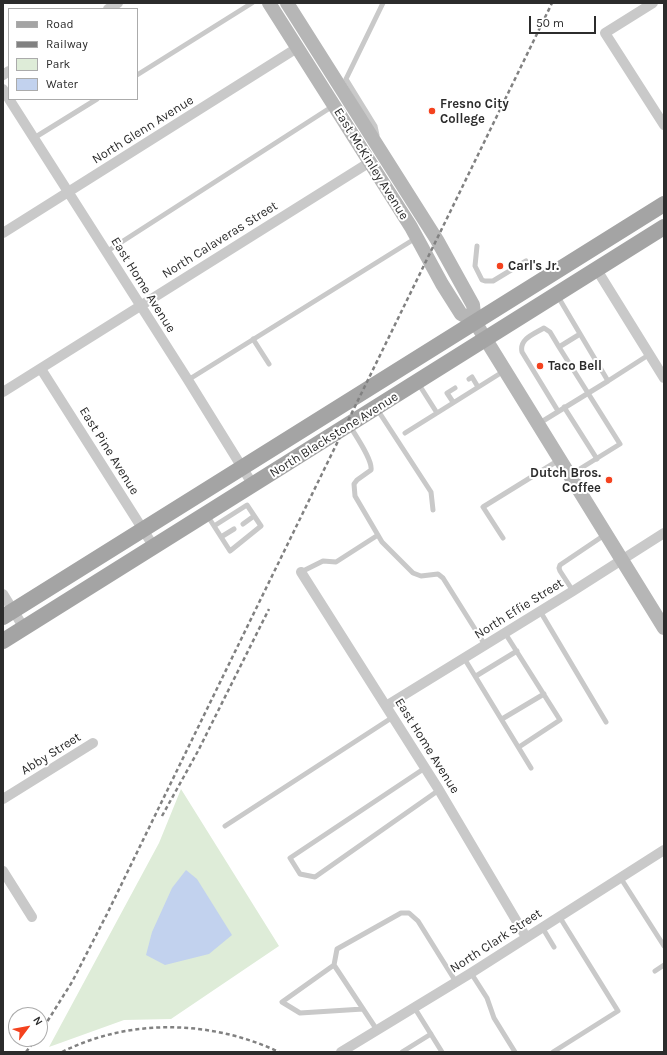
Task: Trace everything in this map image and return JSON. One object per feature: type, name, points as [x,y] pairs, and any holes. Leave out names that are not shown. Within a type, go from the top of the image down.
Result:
[{"type":"main road","name":"East McKinley Avenue","points":[[269,3],[417,237],[442,284],[461,314],[475,322]]},
{"type":"main road","name":"East McKinley Avenue","points":[[287,3],[423,216],[473,305],[475,322],[664,628]]},
{"type":"main road","points":[[297,48],[305,49],[309,53],[349,114],[382,152]]},
{"type":"main road","points":[[370,162],[378,163],[384,169],[404,199],[423,216]]},
{"type":"main road","points":[[597,270],[596,261],[600,255],[633,233],[664,206]]},
{"type":"main road","name":"North Blackstone Avenue","points":[[8,614],[475,322],[664,206]]},
{"type":"main road","points":[[622,253],[664,216]]},
{"type":"main road","name":"North Blackstone Avenue","points":[[3,641],[154,547],[210,520],[253,485],[664,227]]},
{"type":"street","points":[[654,3],[605,33],[662,119]]},
{"type":"street","name":"North Glenn Avenue","points":[[3,233],[297,48]]},
{"type":"street","name":"East Home Avenue","points":[[10,100],[253,485]]},
{"type":"street","name":"North Calaveras Street","points":[[3,392],[370,162]]},
{"type":"street","points":[[597,270],[664,378]]},
{"type":"street","name":"East Pine Avenue","points":[[41,369],[144,529],[154,547]]},
{"type":"street","name":"North Effie Street","points":[[386,706],[573,591],[664,532]]},
{"type":"street","name":"East Home Avenue","points":[[301,572],[439,790],[526,937]]},
{"type":"street","points":[[3,594],[8,614],[24,628]]},
{"type":"street","name":"Abby Street","points":[[3,799],[93,743]]},
{"type":"street","name":"North Clark Street","points":[[341,1052],[471,973],[664,850]]},
{"type":"street","points":[[3,871],[32,917]]},
{"type":"lane","points":[[138,74],[252,3]]},
{"type":"lane","points":[[382,152],[375,126],[346,79],[383,3]]},
{"type":"lane","points":[[34,138],[95,100]]},
{"type":"lane","points":[[106,252],[334,105]]},
{"type":"lane","points":[[188,380],[417,237]]},
{"type":"lane","points":[[477,246],[475,266],[482,280],[485,281],[493,281],[526,261]]},
{"type":"lane","points":[[557,294],[608,381]]},
{"type":"lane","points":[[558,411],[522,352],[521,346],[523,342],[544,328],[550,332],[620,444],[569,476]]},
{"type":"lane","points":[[559,346],[580,334]]},
{"type":"lane","points":[[253,339],[268,364]]},
{"type":"lane","points":[[537,424],[650,354]]},
{"type":"lane","points":[[405,433],[504,371]]},
{"type":"lane","points":[[469,379],[472,377],[478,387]]},
{"type":"lane","points":[[418,382],[437,413]]},
{"type":"lane","points":[[453,402],[447,393],[455,388]]},
{"type":"lane","points":[[377,408],[431,492],[433,510]]},
{"type":"lane","points":[[564,408],[596,459]]},
{"type":"lane","points":[[349,425],[372,466],[371,470],[354,484],[355,496],[382,542],[413,573],[421,576],[438,574],[443,578],[485,645]]},
{"type":"lane","points":[[503,538],[483,507],[559,460]]},
{"type":"lane","points":[[247,505],[254,516],[261,526],[230,551],[210,520],[247,505]]},
{"type":"lane","points":[[243,524],[254,516]]},
{"type":"lane","points":[[221,537],[234,529]]},
{"type":"lane","points":[[573,591],[559,568],[565,561],[606,534]]},
{"type":"lane","points":[[301,572],[323,560],[336,562],[378,535]]},
{"type":"lane","points":[[540,611],[606,722]]},
{"type":"lane","points":[[505,633],[560,720],[519,747]]},
{"type":"lane","points":[[476,676],[517,651]]},
{"type":"lane","points":[[464,658],[531,768]]},
{"type":"lane","points":[[502,719],[544,694]]},
{"type":"lane","points":[[225,826],[393,717]]},
{"type":"lane","points":[[425,768],[290,858],[300,874],[315,877],[439,790]]},
{"type":"lane","points":[[620,877],[664,946]]},
{"type":"lane","points":[[377,1030],[334,965],[337,949],[400,913],[409,913],[418,921],[456,982]]},
{"type":"lane","points":[[553,1052],[618,1011],[559,916]]},
{"type":"lane","points":[[542,927],[554,947]]},
{"type":"lane","points":[[334,965],[282,1002],[300,1014],[363,1010]]},
{"type":"lane","points":[[655,971],[664,965]]},
{"type":"lane","points":[[471,973],[487,998],[494,1018],[515,1052]]},
{"type":"lane","points":[[414,1007],[442,1052]]},
{"type":"lane","points":[[402,1052],[431,1034]]},
{"type":"green space","points":[[181,789],[279,946],[171,1019],[124,1020],[49,1047],[159,843]]},
{"type":"water","points":[[186,870],[197,879],[232,935],[209,954],[165,965],[146,955],[152,932],[172,888]]},
{"type":"railway","points":[[48,1020],[72,982],[107,914],[552,3]]},
{"type":"railway","points":[[162,816],[198,751],[269,609]]},
{"type":"railway","points":[[62,1052],[88,1041],[115,1033],[170,1027],[198,1029],[226,1034],[253,1041],[279,1052]]},
{"type":"railway","points":[[26,1052],[30,1047]]},
{"type":"place","name":"Fresno City College","points":[[432,111]]},
{"type":"place","name":"Carl's Jr.","points":[[500,266]]},
{"type":"place","name":"Taco Bell","points":[[540,366]]},
{"type":"place","name":"Dutch Bros. Coffee","points":[[609,480]]}]
